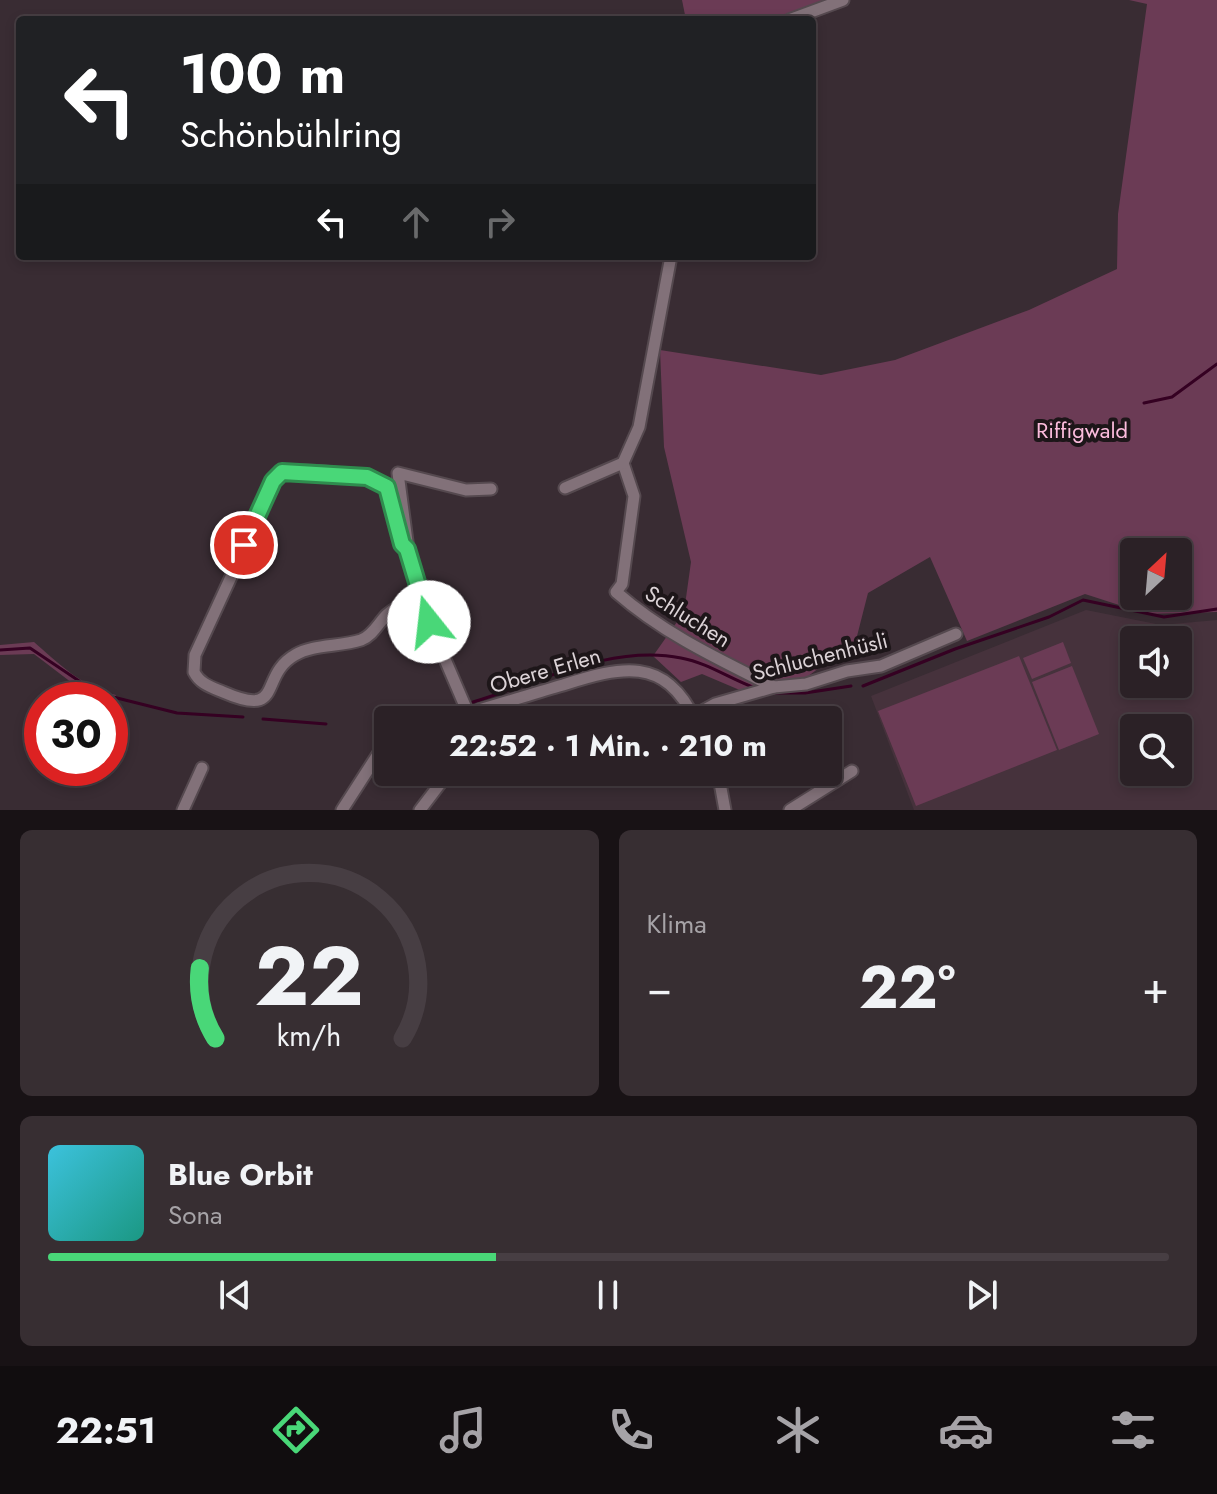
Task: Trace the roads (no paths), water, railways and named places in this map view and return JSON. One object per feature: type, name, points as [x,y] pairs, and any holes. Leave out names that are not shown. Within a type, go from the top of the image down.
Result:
[{"type":"street","points":[[800,16],[843,0]]},
{"type":"street","points":[[565,488],[623,463],[639,427],[670,260]]},
{"type":"street","name":"Schluchen","points":[[623,463],[634,496],[622,584],[616,592],[647,619],[675,637],[774,687]]},
{"type":"street","points":[[407,549],[402,544],[387,487],[380,481],[282,472],[273,481],[195,655],[194,672],[206,684],[249,703],[259,702],[266,697],[286,661],[298,652],[365,638],[392,609],[402,609],[429,622]]},
{"type":"street","points":[[465,706],[429,622],[407,549],[398,473],[466,490],[491,489]]},
{"type":"street","name":"Schluchenhüsli","points":[[712,706],[774,687],[806,684],[847,671],[881,666],[956,634]]},
{"type":"street","name":"Obere Erlen","points":[[493,706],[623,669],[637,669],[660,678],[677,690],[687,706]]},
{"type":"street","points":[[342,810],[374,760]]},
{"type":"street","points":[[183,810],[202,768]]},
{"type":"street","points":[[790,810],[852,771]]},
{"type":"street","points":[[420,810],[438,786]]},
{"type":"street","points":[[721,786],[725,810]]},
{"type":"waterway","points":[[1144,403],[1172,397],[1217,364]]},
{"type":"waterway","points":[[863,686],[955,649],[1049,617],[1083,600],[1164,617],[1217,609]]},
{"type":"waterway","points":[[0,650],[30,648],[97,693],[177,713],[243,717]]},
{"type":"waterway","points":[[473,702],[576,667],[629,656],[655,655],[691,660],[755,688]]},
{"type":"waterway","points":[[771,693],[805,693],[851,686]]},
{"type":"waterway","points":[[263,719],[326,724]]},
{"type":"park label","name":"Riffigwald","points":[[1082,430]]}]
